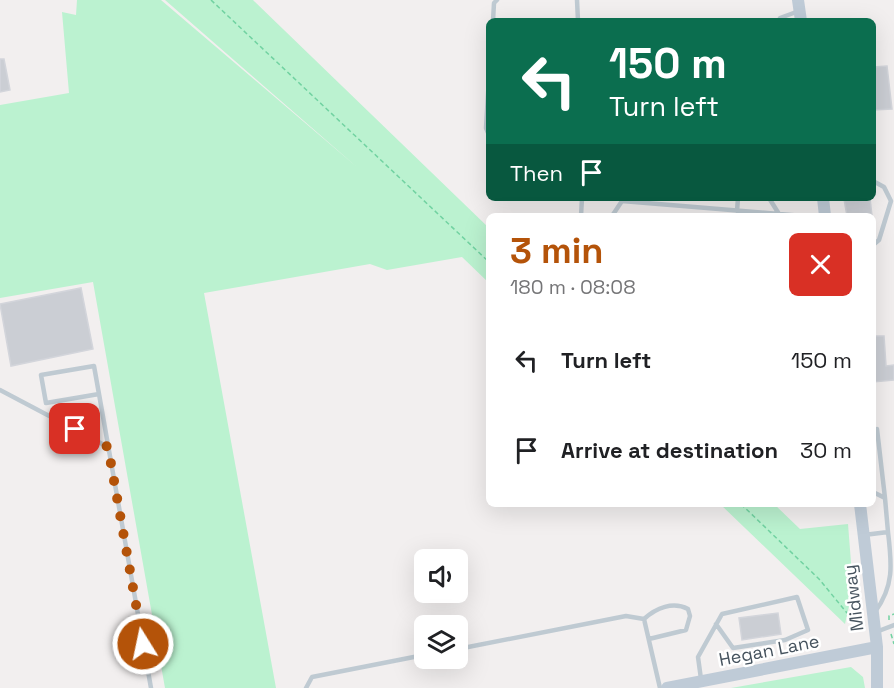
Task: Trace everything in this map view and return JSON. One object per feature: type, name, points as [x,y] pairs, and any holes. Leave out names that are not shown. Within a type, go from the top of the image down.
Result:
[{"type":"street","name":"Midway","points":[[860,507],[878,647],[878,688]]},
{"type":"street","name":"Hegan Lane","points":[[667,688],[682,687],[702,681],[878,647]]},
{"type":"lane","points":[[577,0],[578,18]]},
{"type":"lane","points":[[493,18],[494,1]]},
{"type":"lane","points":[[780,18],[800,11]]},
{"type":"lane","points":[[876,183],[884,187],[891,201],[879,240],[876,242]]},
{"type":"lane","points":[[633,201],[768,213]]},
{"type":"lane","points":[[737,210],[738,201]]},
{"type":"lane","points":[[41,412],[46,403],[41,375],[94,366],[151,688]]},
{"type":"lane","points":[[0,390],[108,447]]},
{"type":"lane","points":[[46,403],[99,394]]},
{"type":"lane","points":[[873,614],[889,598],[894,579],[877,429]]},
{"type":"lane","points":[[876,494],[885,498]]},
{"type":"lane","points":[[864,535],[888,532]]},
{"type":"lane","points":[[702,681],[698,657],[716,624],[722,614],[797,597],[808,630],[785,640],[733,648],[716,624]]},
{"type":"lane","points":[[644,619],[655,609],[680,605],[688,609],[690,616],[686,630],[649,639]]},
{"type":"lane","points":[[468,647],[626,616],[644,619]]},
{"type":"lane","points":[[644,619],[660,688]]},
{"type":"lane","points":[[876,632],[894,625]]},
{"type":"lane","points":[[306,688],[312,677],[414,657]]},
{"type":"path","points":[[211,0],[486,259]]},
{"type":"path","points":[[744,507],[819,579],[852,619],[857,619]]},
{"type":"green space","points":[[77,0],[161,0],[358,168],[165,0],[253,0],[486,225],[486,280],[462,257],[387,270],[370,264],[204,293],[276,688],[165,688],[93,282],[0,298],[0,105],[69,93],[62,12],[76,15]]},
{"type":"green space","points":[[723,507],[777,507],[800,529],[848,524],[853,588],[845,624]]},
{"type":"green space","points":[[851,667],[863,677],[865,688],[731,688]]},
{"type":"building","points":[[0,59],[4,59],[10,90],[0,92]]},
{"type":"building","points":[[887,66],[892,109],[876,110],[876,67]]},
{"type":"building","points":[[844,201],[870,201],[872,213],[846,213]]},
{"type":"building","points":[[81,288],[93,349],[11,366],[0,304]]},
{"type":"building","points":[[876,336],[884,336],[886,366],[894,365],[894,380],[876,382]]},
{"type":"building","points":[[778,613],[781,634],[742,640],[739,618]]},
{"type":"route","points":[[75,429],[108,447],[143,644]]}]
